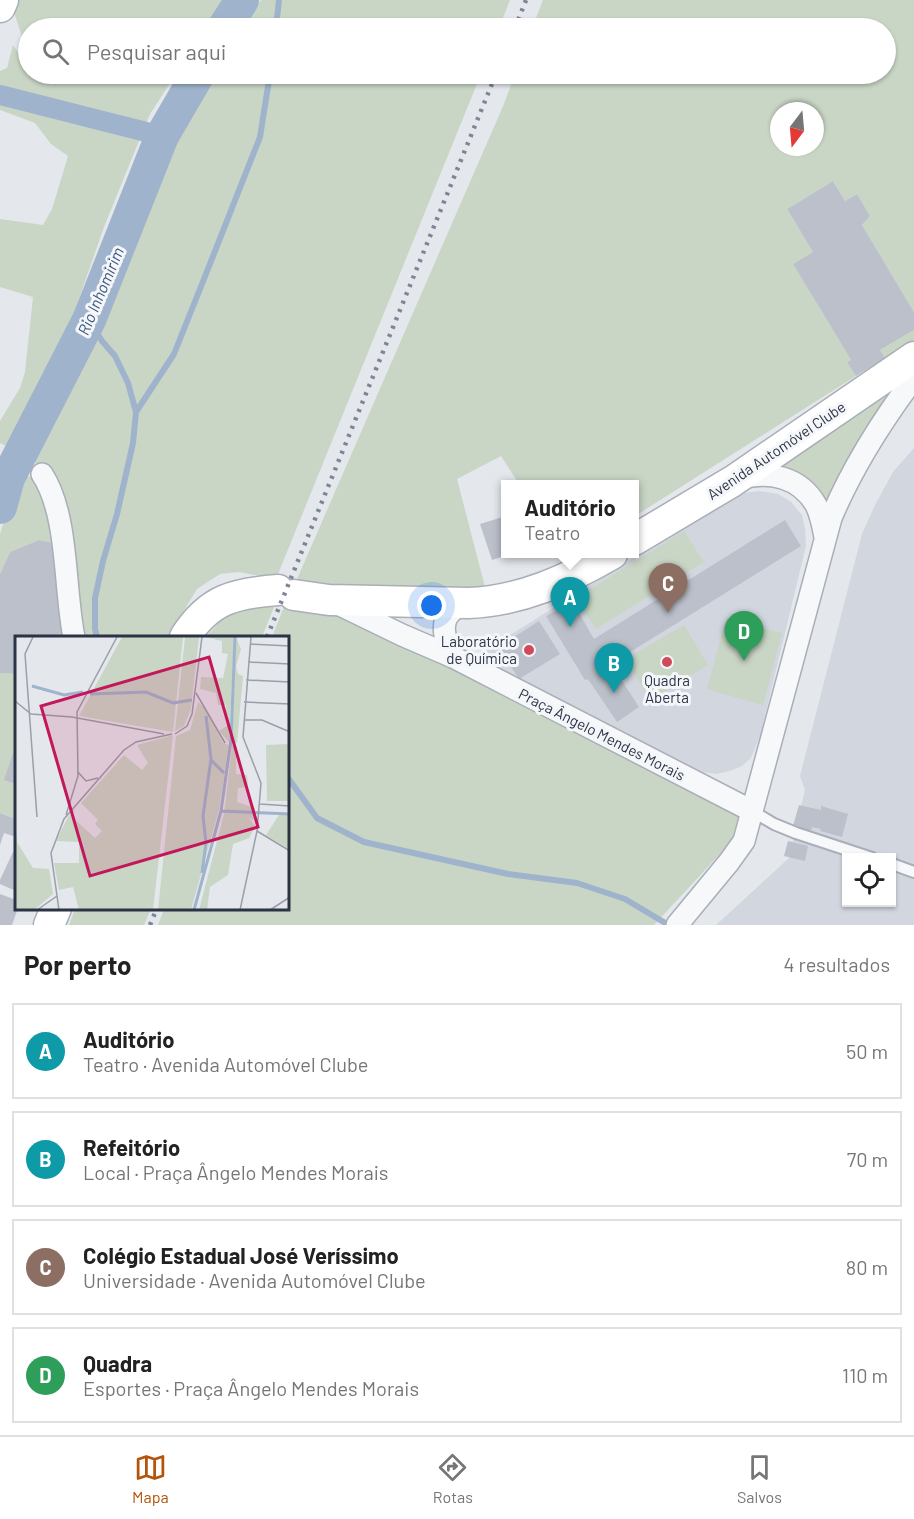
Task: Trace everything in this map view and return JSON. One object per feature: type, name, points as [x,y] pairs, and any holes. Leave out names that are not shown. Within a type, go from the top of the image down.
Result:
[{"type":"main road","points":[[0,7],[3,0]]},
{"type":"main road","name":"Avenida Automóvel Clube","points":[[639,537],[733,481],[914,357]]},
{"type":"main road","points":[[186,636],[198,619],[229,597],[260,591],[286,592],[329,600],[488,602],[537,590],[587,569],[605,558]]},
{"type":"main road","points":[[49,925],[56,910]]},
{"type":"street","points":[[677,925],[744,841],[825,537],[838,502],[859,460],[889,412],[914,378]]},
{"type":"street","points":[[42,474],[48,483],[61,528],[74,636]]},
{"type":"street","points":[[733,481],[765,475],[797,483],[817,507],[825,537]]},
{"type":"street","name":"Praça Ângelo Mendes Morais","points":[[329,600],[453,657],[752,811]]},
{"type":"street","points":[[453,657],[447,644],[444,627],[450,613],[468,603]]},
{"type":"lane","points":[[752,811],[774,825],[857,853]]},
{"type":"lane","points":[[896,866],[914,872]]},
{"type":"shaded area","points":[[914,448],[914,925],[716,925],[789,858],[805,790],[800,776],[862,534],[893,472]]},
{"type":"shaded area","points":[[760,491],[778,494],[791,502],[802,515],[806,546],[760,736],[751,758],[742,766],[716,774],[702,772],[470,660],[633,558],[639,558],[639,555],[720,504],[742,493]]},
{"type":"green space","points":[[14,0],[223,0],[211,18],[18,18],[18,24],[11,3]]},
{"type":"green space","points":[[261,0],[510,0],[503,18],[249,18]]},
{"type":"green space","points":[[543,0],[914,0],[914,312],[862,225],[870,216],[857,194],[845,201],[833,181],[787,209],[813,252],[793,264],[851,360],[847,362],[856,376],[639,513],[639,480],[516,480],[501,456],[457,479],[485,587],[459,590],[294,586],[511,84],[896,84],[896,18],[536,18]]},
{"type":"green space","points":[[13,45],[18,52],[18,84],[170,84],[150,114],[104,227],[73,316],[42,390],[10,448],[0,443],[0,421],[20,388],[25,372],[33,297],[0,287],[0,219],[43,225],[52,209],[68,156],[51,144],[35,123],[0,110],[0,71],[7,68]]},
{"type":"green space","points":[[206,84],[477,84],[276,579],[239,572],[220,574],[197,589],[169,636],[86,636],[68,534],[52,475],[26,456],[92,335],[169,141]]},
{"type":"green space","points":[[914,330],[914,340],[885,358],[880,350]]},
{"type":"green space","points":[[914,357],[838,502],[817,507],[765,475]]},
{"type":"green space","points":[[20,471],[41,484],[54,543],[39,540],[10,552],[0,574],[0,534]]},
{"type":"green space","points":[[684,531],[704,562],[596,629],[576,598]]},
{"type":"green space","points":[[276,602],[262,636],[207,636],[223,618],[254,603]]},
{"type":"green space","points":[[285,604],[324,607],[451,667],[740,816],[731,842],[654,925],[158,925],[164,910],[290,910],[290,636],[272,636]]},
{"type":"green space","points":[[726,618],[782,633],[763,705],[707,689]]},
{"type":"green space","name":"Quadra Aberta","points":[[684,625],[708,665],[650,700],[626,659]]},
{"type":"green space","points":[[0,673],[15,674],[15,819],[0,813]]},
{"type":"green space","points":[[74,910],[151,910],[144,925],[69,925]]},
{"type":"building","points":[[833,181],[845,201],[857,194],[870,216],[862,225],[914,312],[914,330],[880,350],[885,358],[856,376],[847,362],[851,360],[793,264],[813,252],[787,209]]},
{"type":"building","points":[[501,518],[501,557],[492,560],[480,524]]},
{"type":"building","points":[[785,520],[801,546],[611,664],[639,707],[617,722],[588,679],[585,680],[546,616],[572,601],[594,639]]},
{"type":"building","points":[[39,540],[54,543],[58,599],[64,636],[15,636],[15,674],[0,673],[0,574],[10,552]]},
{"type":"building","name":"Laboratório de Química","points":[[539,621],[560,654],[519,679],[498,647]]},
{"type":"building","points":[[13,753],[15,754],[15,784],[4,780]]},
{"type":"building","points":[[799,805],[821,810],[821,806],[848,814],[842,837],[820,831],[821,829],[812,827],[811,831],[793,826]]},
{"type":"building","points":[[0,813],[15,819],[15,837],[4,833],[0,845]]},
{"type":"building","points":[[788,841],[808,846],[805,861],[784,856]]},
{"type":"building","points":[[13,852],[15,853],[15,891],[0,884]]},
{"type":"building","points":[[0,894],[15,900],[15,910],[17,910],[12,925],[0,925]]},
{"type":"waterway","name":"Rio Inhomirim","points":[[230,18],[242,0]]},
{"type":"waterway","points":[[277,18],[279,0]]},
{"type":"waterway","name":"Rio Inhomirim","points":[[0,507],[8,478],[89,320],[162,136],[192,84]]},
{"type":"waterway","points":[[136,412],[174,354],[260,137],[268,84]]},
{"type":"waterway","points":[[0,95],[162,136]]},
{"type":"waterway","points":[[89,320],[115,356],[128,383],[136,412],[133,443],[95,598],[97,636]]},
{"type":"waterway","points":[[290,781],[317,818],[364,842],[508,874],[577,883],[625,899],[667,924]]},
{"type":"railway","points":[[519,18],[526,0]]},
{"type":"railway","points":[[267,636],[492,84]]},
{"type":"railway","points":[[150,925],[156,910]]},
{"type":"place","name":"Colégio Estadual José Veríssimo","points":[[668,613]]},
{"type":"place","name":"Auditório","points":[[570,627]]},
{"type":"place","name":"Laboratório de Química","points":[[529,650]]},
{"type":"place","name":"Quadra","points":[[744,661]]},
{"type":"place","name":"Quadra Aberta","points":[[667,662]]},
{"type":"place","name":"Refeitório","points":[[614,693]]}]
